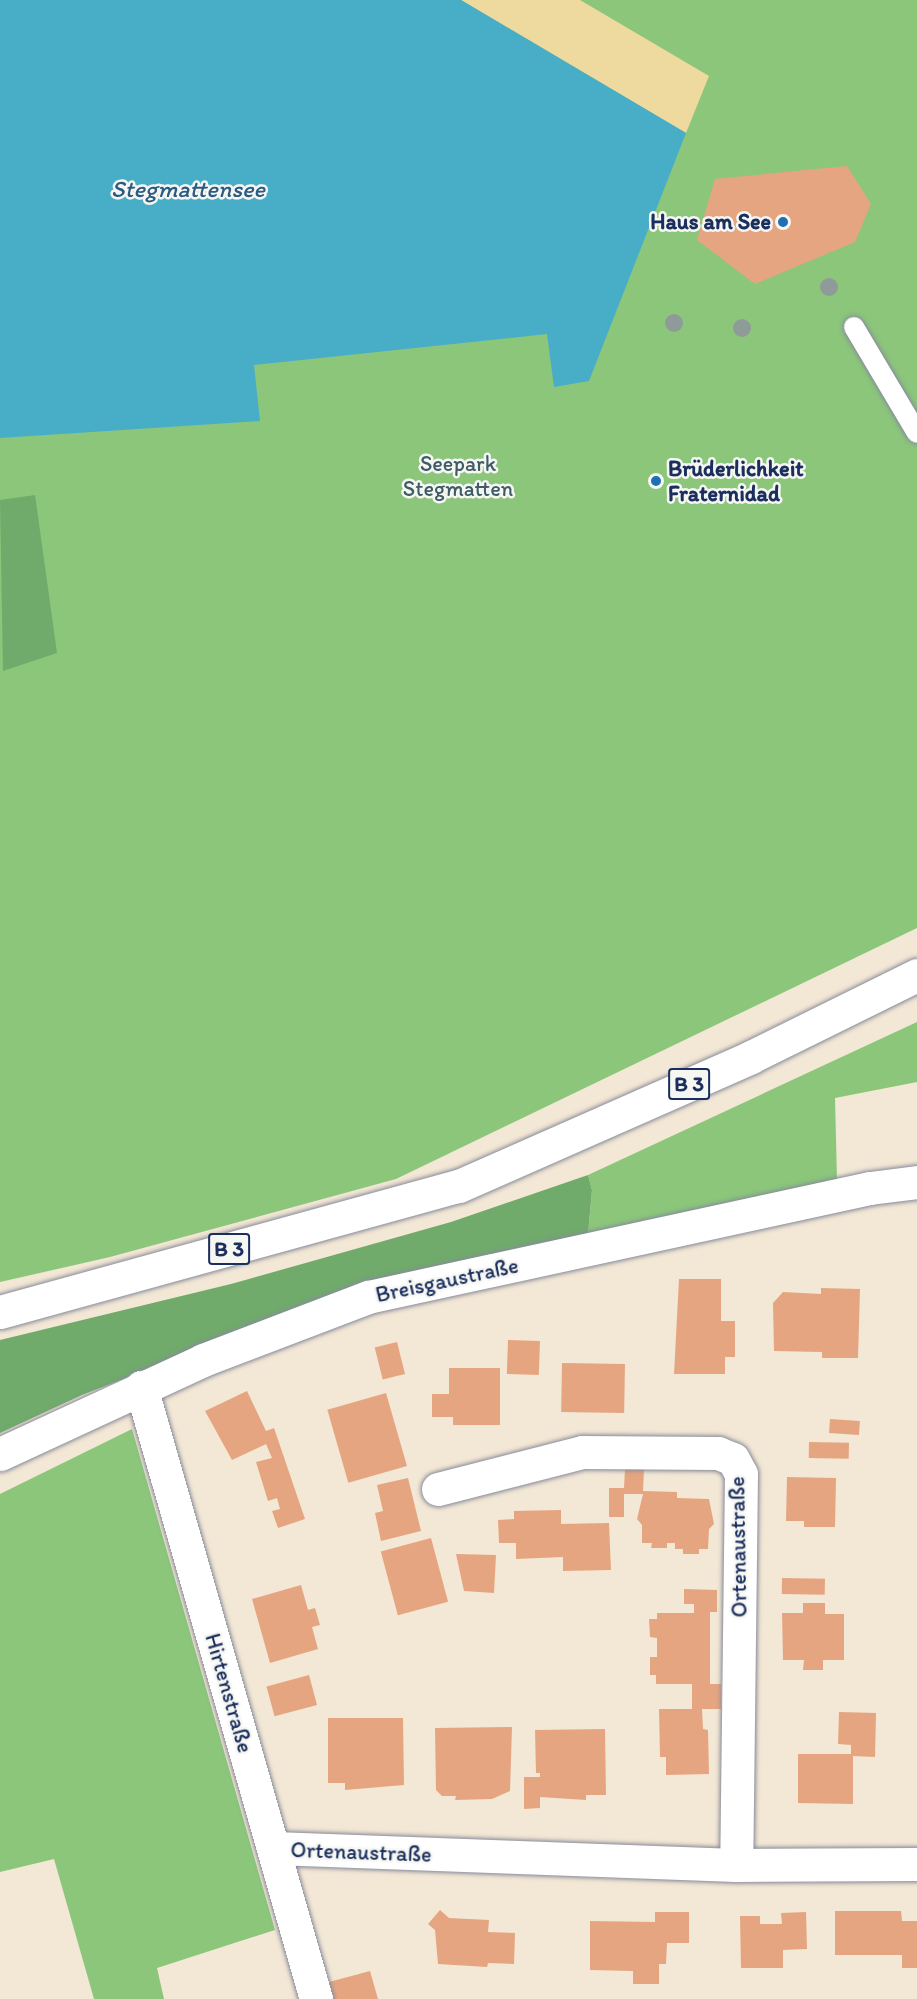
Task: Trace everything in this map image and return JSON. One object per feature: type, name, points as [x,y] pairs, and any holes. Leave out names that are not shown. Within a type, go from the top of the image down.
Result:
[{"type":"street","name":"B 3","points":[[0,1312],[459,1186],[751,1057],[917,975]]},
{"type":"street","name":"Breisgaustraße","points":[[0,1454],[141,1388],[368,1297],[917,1182]]},
{"type":"street","name":"Hirtenstraße","points":[[141,1388],[316,1999]]},
{"type":"street","name":"Ortenaustraße","points":[[438,1489],[582,1452],[718,1453],[733,1459],[741,1474],[736,1865]]},
{"type":"street","name":"Ortenaustraße","points":[[274,1848],[736,1865],[917,1864]]},
{"type":"lane","points":[[854,327],[917,433]]},
{"type":"green space","name":"Seepark Stegmatten","points":[[0,0],[917,0],[917,928],[396,1179],[110,1257],[0,1282]]},
{"type":"green space","points":[[35,495],[57,653],[3,671],[0,500]]},
{"type":"green space","points":[[917,1022],[917,1082],[835,1098],[837,1180],[588,1235],[592,1190],[588,1175]]},
{"type":"green space","points":[[588,1175],[592,1190],[588,1235],[362,1286],[82,1395],[0,1433],[0,1340],[231,1284],[451,1222]]},
{"type":"green space","points":[[132,1429],[275,1930],[157,1968],[164,1999],[94,1999],[54,1859],[0,1872],[0,1494]]},
{"type":"sand","points":[[461,0],[580,0],[709,76],[686,133]]},
{"type":"water","name":"Stegmattensee","points":[[0,0],[461,0],[686,133],[589,381],[554,387],[547,334],[254,365],[260,421],[0,438]]},
{"type":"building","name":"Haus am See","points":[[847,166],[871,204],[855,242],[755,284],[697,240],[715,179]]},
{"type":"building","points":[[679,1279],[721,1279],[721,1321],[735,1321],[735,1357],[725,1357],[725,1374],[674,1374]]},
{"type":"building","points":[[821,1288],[860,1289],[858,1358],[822,1358],[822,1352],[774,1351],[773,1303],[783,1292],[821,1294]]},
{"type":"building","points":[[508,1340],[540,1341],[539,1375],[507,1374]]},
{"type":"building","points":[[397,1342],[405,1374],[383,1380],[375,1348]]},
{"type":"building","points":[[562,1363],[625,1364],[624,1413],[561,1412]]},
{"type":"building","points":[[449,1368],[500,1368],[500,1425],[453,1425],[453,1417],[432,1417],[432,1394],[449,1394]]},
{"type":"building","points":[[247,1391],[266,1431],[274,1428],[305,1519],[278,1528],[272,1511],[280,1509],[277,1498],[268,1501],[256,1462],[272,1458],[266,1444],[232,1460],[205,1411]]},
{"type":"building","points":[[386,1393],[407,1466],[348,1483],[327,1410]]},
{"type":"building","points":[[830,1419],[860,1421],[859,1435],[829,1433]]},
{"type":"building","points":[[809,1442],[849,1443],[849,1459],[809,1458]]},
{"type":"building","points":[[625,1469],[644,1469],[643,1491],[677,1492],[677,1498],[709,1499],[714,1524],[709,1529],[708,1549],[699,1549],[699,1554],[683,1554],[683,1549],[675,1549],[675,1543],[667,1543],[667,1548],[651,1548],[652,1543],[642,1543],[642,1525],[637,1519],[643,1494],[624,1494],[624,1517],[609,1517],[609,1488],[624,1488]]},
{"type":"building","points":[[787,1477],[836,1478],[835,1527],[804,1527],[804,1521],[786,1521]]},
{"type":"building","points":[[408,1478],[421,1531],[381,1541],[375,1513],[383,1511],[377,1485]]},
{"type":"building","points":[[561,1510],[561,1524],[609,1523],[611,1570],[563,1571],[563,1557],[516,1559],[516,1543],[499,1543],[498,1520],[514,1519],[514,1511]]},
{"type":"building","points":[[431,1538],[448,1602],[398,1615],[381,1551]]},
{"type":"building","points":[[456,1554],[496,1555],[494,1593],[464,1591]]},
{"type":"building","points":[[782,1578],[825,1579],[825,1595],[782,1594]]},
{"type":"building","points":[[301,1585],[308,1610],[315,1608],[320,1625],[312,1627],[318,1649],[270,1663],[252,1599]]},
{"type":"building","points":[[684,1589],[717,1590],[717,1612],[710,1612],[710,1684],[721,1684],[721,1709],[702,1709],[703,1729],[708,1730],[709,1774],[666,1775],[666,1757],[660,1757],[659,1709],[692,1709],[692,1684],[656,1684],[656,1675],[650,1675],[650,1657],[657,1657],[657,1638],[650,1637],[649,1619],[657,1619],[657,1613],[694,1613],[694,1604],[684,1604]]},
{"type":"building","points":[[803,1603],[825,1603],[825,1614],[844,1614],[844,1660],[823,1660],[823,1670],[803,1670],[804,1660],[783,1660],[782,1613],[803,1613]]},
{"type":"building","points":[[309,1675],[317,1705],[275,1716],[266,1686]]},
{"type":"building","points":[[839,1712],[876,1713],[875,1757],[853,1756],[853,1804],[798,1803],[798,1754],[851,1754],[851,1745],[838,1744]]},
{"type":"building","points":[[328,1718],[403,1718],[404,1785],[345,1790],[345,1783],[328,1783]]},
{"type":"building","points":[[512,1727],[510,1791],[492,1799],[455,1800],[456,1796],[442,1796],[436,1790],[435,1728]]},
{"type":"building","points":[[605,1729],[606,1795],[586,1795],[586,1800],[540,1797],[540,1808],[524,1809],[524,1777],[540,1777],[540,1773],[536,1773],[535,1730]]},
{"type":"building","points":[[440,1910],[449,1918],[489,1920],[488,1932],[515,1933],[514,1964],[488,1963],[487,1967],[438,1964],[435,1930],[428,1924]]},
{"type":"building","points":[[835,1911],[901,1911],[902,1921],[917,1921],[917,1968],[902,1968],[902,1955],[835,1955]]},
{"type":"building","points":[[655,1912],[689,1912],[689,1943],[667,1943],[666,1964],[659,1964],[659,1984],[633,1984],[633,1971],[590,1970],[590,1921],[655,1922]]},
{"type":"building","points":[[806,1912],[807,1949],[783,1950],[783,1968],[741,1968],[740,1916],[760,1916],[760,1924],[782,1924],[781,1913]]},
{"type":"building","points":[[370,1971],[378,1999],[334,1999],[329,1982]]},
{"type":"place","name":"Haus am See","points":[[783,222]]},
{"type":"place","name":"Brüderlichkeit Fraternidad","points":[[656,481]]}]
